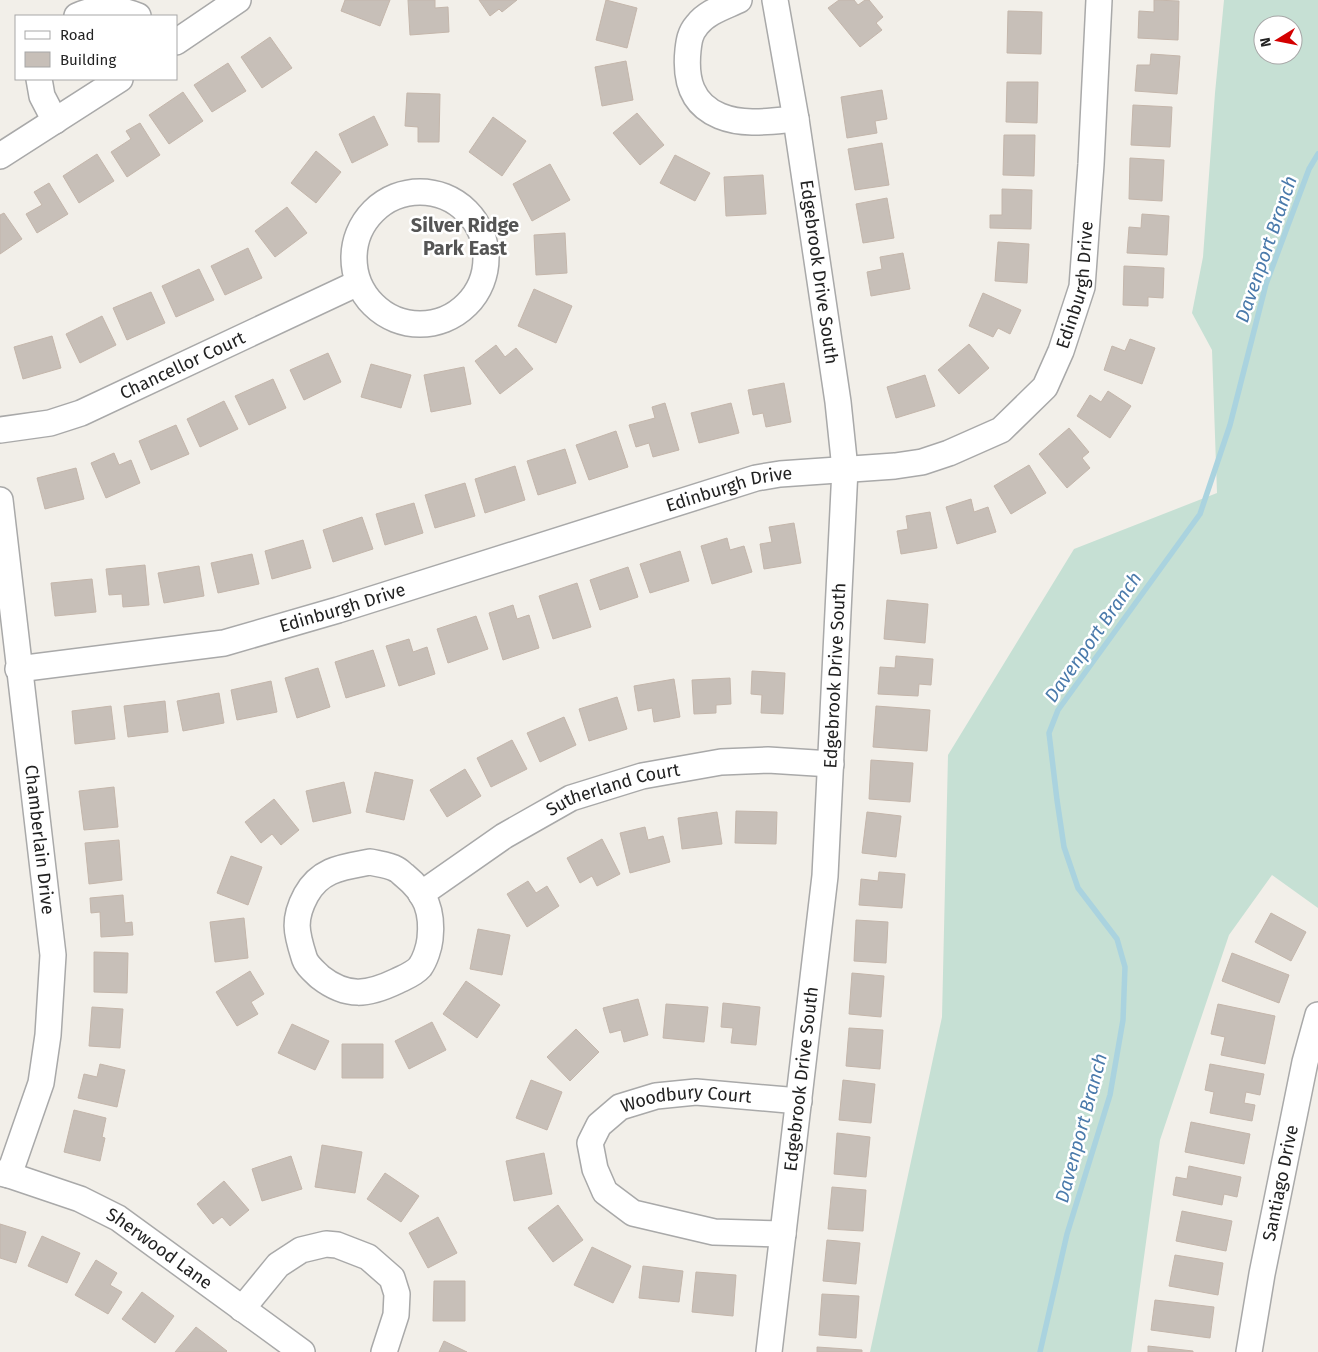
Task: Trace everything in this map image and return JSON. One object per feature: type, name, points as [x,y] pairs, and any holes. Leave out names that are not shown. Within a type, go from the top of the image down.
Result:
[{"type":"street","points":[[178,41],[238,0]]},
{"type":"street","points":[[739,0],[706,15],[696,26],[690,37],[686,68],[688,80],[694,94],[704,106],[720,116],[738,121],[762,122],[796,119]]},
{"type":"street","name":"Edgebrook Drive South","points":[[769,1352],[825,876],[845,469],[838,402],[796,119],[775,0]]},
{"type":"street","name":"Edinburgh Drive","points":[[18,669],[224,643],[338,610],[756,478],[780,474],[895,466],[922,462],[950,453],[1001,430],[1045,387],[1061,351],[1082,287],[1091,164],[1099,0]]},
{"type":"street","points":[[79,15],[86,12],[121,10],[135,15]]},
{"type":"street","points":[[39,80],[42,96],[55,120]]},
{"type":"street","points":[[0,156],[118,80]]},
{"type":"street","points":[[429,191],[451,198],[469,212],[482,232],[487,255],[485,276],[472,300],[462,310],[445,320],[424,325],[404,323],[385,314],[369,301],[358,283],[353,260],[356,237],[367,217],[384,201],[406,192],[429,191]]},
{"type":"street","name":"Chancellor Court","points":[[0,430],[50,423],[81,413],[358,283]]},
{"type":"street","name":"Chamberlain Drive","points":[[0,500],[6,611],[18,669],[53,955],[48,1035],[42,1083],[4,1174]]},
{"type":"street","name":"Sutherland Court","points":[[421,894],[504,836],[571,798],[642,776],[721,762],[768,760],[831,764]]},
{"type":"street","points":[[370,862],[396,869],[414,884],[421,894],[430,910],[432,924],[429,947],[420,966],[414,973],[380,989],[364,992],[346,991],[333,987],[311,969],[304,959],[297,927],[298,911],[312,883],[325,874],[370,862]]},
{"type":"street","name":"Santiago Drive","points":[[1249,1352],[1296,1110],[1312,1034],[1318,1015]]},
{"type":"street","name":"Woodbury Court","points":[[783,1234],[714,1232],[633,1213],[605,1192],[595,1169],[590,1143],[599,1124],[620,1107],[656,1096],[696,1092],[799,1101]]},
{"type":"street","name":"Sherwood Lane","points":[[4,1174],[80,1199],[118,1218],[302,1352]]},
{"type":"street","points":[[242,1308],[278,1264],[300,1250],[326,1244],[337,1245],[368,1257],[392,1278],[397,1294],[396,1315],[384,1352]]},
{"type":"green space","points":[[1224,0],[1318,0],[1318,908],[1272,875],[1229,935],[1160,1140],[1131,1352],[870,1352],[942,1017],[948,755],[1074,549],[1217,493],[1212,350],[1192,313],[1203,257]]},
{"type":"building","points":[[345,0],[390,0],[380,26],[341,11]]},
{"type":"building","points":[[408,0],[435,0],[435,8],[448,7],[449,32],[410,35]]},
{"type":"building","points":[[479,0],[517,0],[502,12],[499,9],[490,16]]},
{"type":"building","points":[[606,0],[637,8],[627,48],[596,40]]},
{"type":"building","points":[[839,0],[854,0],[858,5],[865,0],[869,0],[883,17],[876,23],[882,30],[860,47],[828,8]]},
{"type":"building","points":[[1154,0],[1179,1],[1178,40],[1138,38],[1139,11],[1154,12]]},
{"type":"building","points":[[1008,11],[1042,12],[1041,54],[1007,53]]},
{"type":"building","points":[[270,37],[292,68],[262,88],[241,57]]},
{"type":"building","points":[[1151,54],[1180,56],[1177,94],[1135,91],[1137,65],[1150,65]]},
{"type":"building","points":[[626,61],[633,100],[602,106],[595,67]]},
{"type":"building","points":[[228,63],[246,91],[212,112],[194,85]]},
{"type":"building","points":[[1007,82],[1038,82],[1037,123],[1006,122]]},
{"type":"building","points":[[882,90],[887,119],[875,121],[877,133],[847,138],[841,97]]},
{"type":"building","points":[[183,92],[203,121],[169,144],[149,115]]},
{"type":"building","points":[[407,93],[440,94],[439,142],[418,142],[418,127],[405,126]]},
{"type":"building","points":[[1133,105],[1172,107],[1170,147],[1131,145]]},
{"type":"building","points":[[637,113],[664,145],[640,165],[613,133]]},
{"type":"building","points":[[374,116],[388,145],[352,163],[339,134]]},
{"type":"building","points":[[493,117],[526,141],[502,176],[469,152]]},
{"type":"building","points":[[140,123],[160,155],[127,177],[111,152],[131,139],[126,131]]},
{"type":"building","points":[[1004,135],[1035,135],[1034,176],[1003,175]]},
{"type":"building","points":[[882,143],[889,185],[855,190],[848,149]]},
{"type":"building","points":[[316,151],[341,172],[316,203],[291,183]]},
{"type":"building","points":[[97,154],[114,181],[79,203],[63,176]]},
{"type":"building","points":[[675,155],[710,173],[695,201],[660,183]]},
{"type":"building","points":[[1130,158],[1164,160],[1162,201],[1129,199]]},
{"type":"building","points":[[550,164],[570,200],[532,221],[513,184]]},
{"type":"building","points":[[763,175],[766,214],[726,216],[724,177]]},
{"type":"building","points":[[49,183],[68,214],[37,233],[26,214],[42,205],[34,192]]},
{"type":"building","points":[[1002,189],[1032,190],[1031,229],[990,228],[990,215],[1002,215]]},
{"type":"building","points":[[887,198],[894,238],[863,243],[856,204]]},
{"type":"building","points":[[287,207],[307,233],[275,257],[255,231]]},
{"type":"building","points":[[4,213],[22,239],[0,254],[0,215]]},
{"type":"building","points":[[1142,214],[1169,216],[1167,255],[1127,253],[1129,227],[1141,228]]},
{"type":"building","points":[[565,233],[567,273],[536,275],[534,235]]},
{"type":"building","points":[[998,242],[1029,244],[1027,283],[995,281]]},
{"type":"building","points":[[248,248],[262,278],[225,295],[211,266]]},
{"type":"building","points":[[903,253],[910,289],[871,296],[867,272],[882,269],[880,257]]},
{"type":"building","points":[[1124,266],[1164,268],[1163,298],[1148,297],[1148,306],[1123,305]]},
{"type":"building","points":[[199,269],[214,300],[176,317],[162,286]]},
{"type":"building","points":[[534,289],[572,306],[556,343],[518,326]]},
{"type":"building","points":[[151,292],[165,323],[127,340],[113,308]]},
{"type":"building","points":[[983,293],[1021,310],[1010,334],[998,328],[993,337],[969,326]]},
{"type":"building","points":[[102,316],[116,345],[80,363],[66,334]]},
{"type":"building","points":[[52,336],[61,368],[23,379],[14,347]]},
{"type":"building","points":[[1130,339],[1155,348],[1142,384],[1104,370],[1112,346],[1125,351]]},
{"type":"building","points":[[969,344],[989,368],[959,394],[938,370]]},
{"type":"building","points":[[496,345],[505,357],[516,348],[533,369],[500,394],[475,361]]},
{"type":"building","points":[[328,353],[341,382],[304,400],[290,370]]},
{"type":"building","points":[[371,364],[411,375],[401,408],[361,397]]},
{"type":"building","points":[[464,367],[471,404],[431,412],[424,375]]},
{"type":"building","points":[[925,375],[935,406],[896,418],[887,387]]},
{"type":"building","points":[[273,379],[286,408],[249,425],[235,396]]},
{"type":"building","points":[[784,383],[791,422],[766,427],[763,413],[753,415],[748,390]]},
{"type":"building","points":[[1108,391],[1131,406],[1110,438],[1077,416],[1090,395],[1101,402]]},
{"type":"building","points":[[224,401],[238,429],[200,447],[187,419]]},
{"type":"building","points":[[665,403],[679,450],[653,457],[649,443],[636,447],[629,425],[655,418],[652,407]]},
{"type":"building","points":[[731,403],[739,433],[699,443],[691,413]]},
{"type":"building","points":[[176,425],[189,454],[151,470],[139,441]]},
{"type":"building","points":[[1069,428],[1089,452],[1082,458],[1090,468],[1067,488],[1039,454]]},
{"type":"building","points":[[616,431],[628,467],[589,480],[576,445]]},
{"type":"building","points":[[565,449],[576,483],[538,495],[527,461]]},
{"type":"building","points":[[114,453],[119,465],[131,460],[140,483],[106,498],[91,463]]},
{"type":"building","points":[[1029,465],[1046,493],[1011,514],[994,486]]},
{"type":"building","points":[[515,466],[525,500],[485,513],[475,479]]},
{"type":"building","points":[[76,468],[84,499],[45,509],[37,478]]},
{"type":"building","points":[[465,483],[475,516],[435,528],[425,495]]},
{"type":"building","points":[[971,499],[974,512],[988,507],[996,532],[957,544],[946,507]]},
{"type":"building","points":[[414,503],[423,533],[385,545],[376,514]]},
{"type":"building","points":[[930,512],[937,548],[901,554],[897,531],[908,529],[906,516]]},
{"type":"building","points":[[362,517],[373,549],[333,562],[323,530]]},
{"type":"building","points":[[794,523],[801,563],[764,569],[760,544],[772,542],[769,527]]},
{"type":"building","points":[[727,538],[730,550],[744,546],[752,572],[712,584],[701,546]]},
{"type":"building","points":[[303,540],[311,568],[272,579],[265,551]]},
{"type":"building","points":[[680,551],[689,581],[650,593],[640,564]]},
{"type":"building","points":[[252,554],[259,584],[218,593],[211,563]]},
{"type":"building","points":[[145,565],[149,605],[123,607],[122,594],[109,595],[106,569]]},
{"type":"building","points":[[199,566],[204,596],[164,603],[158,573]]},
{"type":"building","points":[[628,567],[638,597],[600,610],[590,580]]},
{"type":"building","points":[[92,579],[96,612],[55,616],[51,583]]},
{"type":"building","points":[[577,583],[591,627],[553,639],[539,596]]},
{"type":"building","points":[[887,600],[928,604],[925,643],[884,639]]},
{"type":"building","points":[[513,605],[517,619],[529,615],[539,648],[503,660],[489,613]]},
{"type":"building","points":[[476,616],[488,649],[448,663],[437,629]]},
{"type":"building","points":[[409,639],[413,652],[427,647],[435,674],[399,686],[386,646]]},
{"type":"building","points":[[373,650],[385,686],[346,698],[335,662]]},
{"type":"building","points":[[896,656],[933,659],[931,685],[919,684],[918,696],[878,694],[880,667],[895,668]]},
{"type":"building","points":[[318,668],[330,707],[297,718],[285,678]]},
{"type":"building","points":[[752,671],[785,673],[783,714],[761,713],[762,695],[751,694]]},
{"type":"building","points":[[730,678],[731,704],[716,705],[716,713],[694,714],[692,680]]},
{"type":"building","points":[[674,679],[680,717],[654,722],[652,708],[638,711],[634,686]]},
{"type":"building","points":[[271,681],[277,712],[237,720],[231,690]]},
{"type":"building","points":[[219,693],[224,723],[183,731],[177,701]]},
{"type":"building","points":[[617,697],[627,729],[589,741],[579,709]]},
{"type":"building","points":[[165,701],[168,732],[128,737],[124,706]]},
{"type":"building","points":[[111,706],[115,739],[75,744],[72,711]]},
{"type":"building","points":[[876,706],[930,710],[927,751],[873,747]]},
{"type":"building","points":[[564,717],[576,745],[540,762],[527,733]]},
{"type":"building","points":[[512,740],[527,769],[491,787],[477,758]]},
{"type":"building","points":[[871,760],[913,763],[910,802],[869,799]]},
{"type":"building","points":[[465,769],[481,796],[447,817],[430,790]]},
{"type":"building","points":[[375,772],[413,780],[404,820],[366,812]]},
{"type":"building","points":[[344,782],[351,813],[313,822],[306,791]]},
{"type":"building","points":[[114,787],[118,827],[84,830],[79,791]]},
{"type":"building","points":[[274,799],[299,830],[281,845],[272,834],[261,843],[245,822]]},
{"type":"building","points":[[736,811],[777,812],[776,844],[735,843]]},
{"type":"building","points":[[717,812],[722,844],[682,849],[678,818]]},
{"type":"building","points":[[867,812],[901,816],[896,857],[862,853]]},
{"type":"building","points":[[645,827],[648,840],[663,836],[670,862],[630,873],[620,833]]},
{"type":"building","points":[[602,839],[620,874],[597,886],[592,876],[580,883],[567,858]]},
{"type":"building","points":[[119,840],[122,880],[89,884],[85,843]]},
{"type":"building","points":[[231,856],[262,867],[248,905],[217,893]]},
{"type":"building","points":[[879,872],[905,874],[902,908],[859,905],[861,879],[878,881]]},
{"type":"building","points":[[528,881],[536,893],[547,886],[559,906],[527,927],[507,894]]},
{"type":"building","points":[[123,895],[125,923],[132,922],[133,935],[101,937],[100,912],[91,913],[90,898]]},
{"type":"building","points":[[1271,913],[1306,932],[1291,961],[1255,942]]},
{"type":"building","points":[[244,918],[248,958],[215,962],[210,922]]},
{"type":"building","points":[[856,920],[888,922],[886,963],[854,961]]},
{"type":"building","points":[[478,929],[510,935],[502,975],[470,969]]},
{"type":"building","points":[[94,952],[128,953],[127,993],[94,992]]},
{"type":"building","points":[[1232,953],[1289,975],[1279,1003],[1222,981]]},
{"type":"building","points":[[250,971],[264,994],[251,1002],[258,1014],[237,1026],[216,992]]},
{"type":"building","points":[[852,973],[884,976],[881,1017],[849,1014]]},
{"type":"building","points":[[466,981],[500,1005],[477,1038],[443,1014]]},
{"type":"building","points":[[638,999],[648,1035],[624,1042],[621,1030],[610,1033],[603,1008]]},
{"type":"building","points":[[723,1003],[760,1007],[756,1045],[731,1043],[733,1028],[721,1027]]},
{"type":"building","points":[[666,1004],[708,1007],[704,1042],[663,1038]]},
{"type":"building","points":[[1218,1004],[1275,1016],[1265,1064],[1221,1055],[1225,1037],[1211,1034]]},
{"type":"building","points":[[92,1007],[123,1009],[120,1048],[89,1046]]},
{"type":"building","points":[[432,1022],[446,1050],[409,1069],[395,1041]]},
{"type":"building","points":[[292,1024],[329,1041],[315,1070],[278,1053]]},
{"type":"building","points":[[849,1028],[883,1030],[880,1069],[846,1066]]},
{"type":"building","points":[[576,1029],[599,1052],[570,1081],[547,1057]]},
{"type":"building","points":[[342,1044],[383,1044],[383,1078],[342,1078]]},
{"type":"building","points":[[100,1064],[125,1070],[117,1107],[78,1098],[84,1074],[97,1077]]},
{"type":"building","points":[[1210,1064],[1264,1074],[1260,1095],[1246,1092],[1244,1103],[1255,1105],[1252,1121],[1210,1113],[1214,1092],[1205,1090]]},
{"type":"building","points":[[531,1080],[562,1092],[547,1130],[516,1118]]},
{"type":"building","points":[[843,1080],[875,1084],[871,1123],[839,1120]]},
{"type":"building","points":[[74,1110],[106,1118],[102,1137],[105,1138],[100,1161],[64,1152]]},
{"type":"building","points":[[1191,1122],[1250,1134],[1244,1164],[1185,1152]]},
{"type":"building","points":[[837,1133],[870,1137],[866,1177],[834,1174]]},
{"type":"building","points":[[322,1145],[362,1152],[355,1193],[315,1187]]},
{"type":"building","points":[[544,1153],[552,1194],[514,1201],[506,1161]]},
{"type":"building","points":[[291,1156],[302,1189],[262,1201],[252,1169]]},
{"type":"building","points":[[1189,1166],[1241,1177],[1237,1197],[1224,1194],[1222,1205],[1173,1195],[1176,1177],[1187,1179]]},
{"type":"building","points":[[385,1173],[419,1196],[401,1222],[367,1199]]},
{"type":"building","points":[[224,1181],[249,1210],[230,1226],[222,1217],[213,1224],[197,1204]]},
{"type":"building","points":[[832,1187],[866,1190],[863,1231],[828,1229]]},
{"type":"building","points":[[558,1205],[583,1240],[553,1262],[528,1228]]},
{"type":"building","points":[[1182,1211],[1232,1221],[1226,1251],[1176,1241]]},
{"type":"building","points":[[438,1217],[457,1253],[428,1268],[409,1233]]},
{"type":"building","points":[[0,1224],[26,1232],[16,1263],[0,1258]]},
{"type":"building","points":[[42,1236],[80,1253],[67,1283],[28,1266]]},
{"type":"building","points":[[827,1240],[860,1243],[856,1284],[823,1281]]},
{"type":"building","points":[[592,1247],[631,1266],[613,1303],[574,1285]]},
{"type":"building","points":[[1175,1255],[1223,1263],[1218,1295],[1169,1286]]},
{"type":"building","points":[[96,1260],[117,1273],[110,1285],[122,1292],[108,1314],[75,1295]]},
{"type":"building","points":[[643,1266],[683,1271],[679,1302],[639,1298]]},
{"type":"building","points":[[696,1272],[736,1275],[733,1316],[692,1312]]},
{"type":"building","points":[[434,1281],[465,1281],[465,1321],[433,1321]]},
{"type":"building","points":[[142,1292],[174,1316],[155,1343],[122,1319]]},
{"type":"building","points":[[822,1294],[859,1296],[856,1338],[819,1335]]},
{"type":"building","points":[[1155,1300],[1214,1307],[1210,1338],[1151,1330]]},
{"type":"building","points":[[196,1327],[227,1351],[175,1352]]},
{"type":"building","points":[[444,1341],[467,1352],[439,1352]]},
{"type":"building","points":[[1148,1346],[1193,1351],[1193,1352],[1148,1352]]},
{"type":"building","points":[[817,1347],[862,1350],[862,1352],[817,1352]]},
{"type":"waterway","name":"Davenport Branch","points":[[1040,1352],[1067,1234],[1110,1095],[1123,1020],[1125,967],[1117,939],[1078,888],[1064,847],[1049,733],[1058,710],[1200,514],[1230,425],[1266,284],[1309,169],[1318,154]]},
{"type":"district","name":"Silver Ridge Park East","points":[[465,236]]}]
